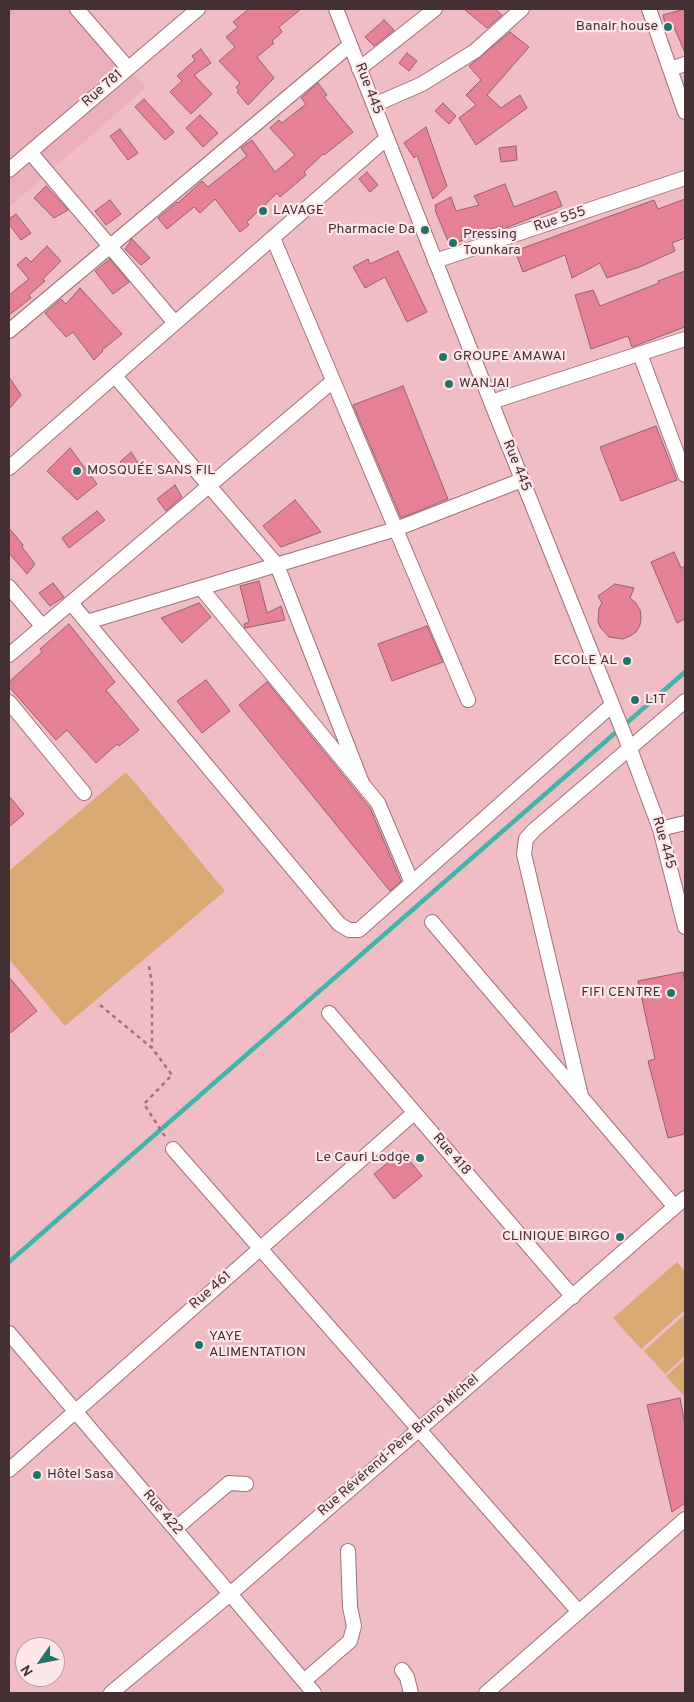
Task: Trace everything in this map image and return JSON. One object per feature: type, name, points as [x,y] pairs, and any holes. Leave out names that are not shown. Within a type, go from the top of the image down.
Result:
[{"type":"street","points":[[77,9],[128,68]]},
{"type":"street","name":"Rue 445","points":[[336,9],[628,743],[660,829],[685,927]]},
{"type":"street","points":[[360,68],[436,9]]},
{"type":"street","points":[[374,106],[422,84],[475,51],[522,9]]},
{"type":"street","points":[[649,9],[685,112]]},
{"type":"street","name":"Rue 781","points":[[9,170],[195,10]]},
{"type":"street","points":[[9,331],[350,45]]},
{"type":"street","points":[[670,70],[685,64]]},
{"type":"street","points":[[9,468],[387,138]]},
{"type":"street","points":[[30,152],[175,323]]},
{"type":"street","name":"Rue 555","points":[[435,261],[685,178]]},
{"type":"street","points":[[273,238],[468,700]]},
{"type":"street","points":[[491,402],[685,339]]},
{"type":"street","points":[[640,354],[685,475]]},
{"type":"street","points":[[114,376],[277,565],[362,783]]},
{"type":"street","points":[[9,656],[333,381]]},
{"type":"street","points":[[87,622],[396,529],[522,480]]},
{"type":"street","points":[[9,587],[43,627]]},
{"type":"street","points":[[201,588],[378,804],[412,883]]},
{"type":"street","points":[[71,603],[339,924],[349,930],[359,930],[614,708]]},
{"type":"street","points":[[9,702],[84,793]]},
{"type":"street","points":[[581,1096],[524,854],[526,840],[534,830],[628,743],[685,702]]},
{"type":"street","points":[[660,829],[685,823]]},
{"type":"street","points":[[432,922],[581,1096],[680,1202]]},
{"type":"street","name":"Rue 418","points":[[329,1013],[573,1297]]},
{"type":"street","name":"Rue 461","points":[[9,1470],[414,1113]]},
{"type":"street","points":[[173,1149],[579,1612]]},
{"type":"street","name":"Rue Révérend-Père Bruno Michel","points":[[111,1693],[230,1594],[680,1202]]},
{"type":"street","name":"Rue 422","points":[[9,1333],[314,1693]]},
{"type":"street","points":[[175,1529],[229,1484],[246,1484]]},
{"type":"street","points":[[486,1693],[685,1519]]},
{"type":"street","points":[[304,1681],[350,1641],[354,1626],[350,1607],[348,1551]]},
{"type":"street","points":[[402,1670],[407,1677],[411,1693]]},
{"type":"path","points":[[150,966],[152,984],[152,1048]]},
{"type":"path","points":[[100,1005],[152,1048],[172,1075],[144,1104],[173,1149]]},
{"type":"shaded area","points":[[9,9],[76,9],[146,88],[9,207]]},
{"type":"shaded area","points":[[126,772],[225,891],[65,1026],[9,959],[9,871]]},
{"type":"shaded area","points":[[677,1262],[685,1271],[685,1310],[641,1349],[613,1318]]},
{"type":"shaded area","points":[[685,1314],[685,1356],[665,1374],[644,1351]]},
{"type":"shaded area","points":[[685,1359],[685,1395],[684,1396],[666,1376]]},
{"type":"building","points":[[249,9],[301,9],[279,27],[282,32],[272,41],[274,43],[257,57],[274,78],[248,105],[237,92],[239,91],[236,87],[240,83],[219,61],[235,47],[226,37],[238,27],[233,22]]},
{"type":"building","points":[[464,9],[495,9],[502,15],[487,28]]},
{"type":"building","points":[[685,9],[685,53],[674,27],[666,28],[663,15]]},
{"type":"building","points":[[384,20],[394,30],[374,46],[365,37]]},
{"type":"building","points":[[510,32],[529,47],[487,95],[501,108],[520,95],[527,108],[476,145],[459,118],[476,105],[466,95],[481,80],[469,66]]},
{"type":"building","points":[[201,49],[211,63],[194,75],[212,94],[191,114],[170,92],[182,81],[177,76],[195,60],[192,56]]},
{"type":"building","points":[[407,53],[417,61],[409,71],[399,63]]},
{"type":"building","points":[[318,83],[327,95],[324,97],[353,132],[323,154],[304,172],[306,175],[280,197],[277,193],[247,222],[249,225],[240,232],[215,199],[200,213],[194,207],[167,229],[158,218],[202,181],[208,187],[247,156],[241,148],[252,140],[275,172],[295,155],[270,128],[279,120],[282,123],[306,104],[301,98]]},
{"type":"building","points":[[144,99],[174,132],[165,140],[135,107]]},
{"type":"building","points":[[443,103],[456,116],[449,124],[435,111]]},
{"type":"building","points":[[200,115],[218,133],[203,147],[186,128]]},
{"type":"building","points":[[426,127],[447,186],[433,199],[417,155],[414,158],[404,143]]},
{"type":"building","points":[[120,129],[138,153],[128,160],[110,136]]},
{"type":"building","points":[[516,146],[517,160],[501,162],[499,148]]},
{"type":"building","points":[[367,172],[378,185],[370,192],[359,179]]},
{"type":"building","points":[[505,184],[514,207],[556,191],[562,206],[503,229],[502,226],[461,236],[463,240],[450,246],[435,210],[435,205],[451,197],[456,211],[479,205],[474,196]]},
{"type":"building","points":[[46,186],[68,210],[54,218],[34,198]]},
{"type":"building","points":[[685,199],[685,238],[672,243],[675,251],[642,266],[607,278],[600,263],[572,278],[565,255],[523,272],[515,251],[654,200],[658,209]]},
{"type":"building","points":[[110,200],[121,214],[106,225],[95,211]]},
{"type":"building","points":[[16,214],[31,233],[21,240],[9,224],[9,219]]},
{"type":"building","points":[[132,239],[150,258],[141,265],[125,249]]},
{"type":"building","points":[[47,246],[61,261],[43,279],[45,281],[29,295],[31,298],[9,315],[9,295],[29,279],[17,265],[26,257],[31,262]]},
{"type":"building","points":[[398,251],[427,312],[407,322],[385,277],[365,288],[353,267],[368,259],[370,264]]},
{"type":"building","points":[[110,259],[129,282],[113,294],[95,271]]},
{"type":"building","points":[[685,271],[685,327],[632,347],[628,336],[591,349],[575,295],[593,290],[600,306]]},
{"type":"building","points":[[80,288],[122,334],[102,350],[94,360],[73,332],[66,337],[45,313],[61,299],[66,304]]},
{"type":"building","points":[[9,377],[21,395],[9,409]]},
{"type":"building","points":[[403,386],[448,499],[401,518],[353,405]]},
{"type":"building","points":[[656,426],[677,480],[621,501],[600,447]]},
{"type":"building","points":[[70,448],[97,484],[77,500],[47,471]]},
{"type":"building","points":[[131,452],[138,463],[128,471],[120,462]]},
{"type":"building","points":[[175,485],[182,497],[166,511],[157,499]]},
{"type":"building","points":[[295,500],[321,532],[281,547],[263,526]]},
{"type":"building","points":[[97,511],[105,520],[69,548],[62,538]]},
{"type":"building","points":[[9,528],[35,564],[27,574],[9,553]]},
{"type":"building","points":[[674,552],[681,568],[685,566],[685,619],[677,623],[651,562]]},
{"type":"building","points":[[259,581],[267,613],[281,606],[285,620],[245,628],[244,624],[249,622],[240,586]]},
{"type":"building","points":[[53,583],[64,597],[50,606],[39,593]]},
{"type":"building","points":[[615,584],[634,588],[630,598],[640,610],[640,625],[636,632],[623,639],[609,637],[600,627],[598,621],[599,608],[602,603],[598,596]]},
{"type":"building","points":[[199,603],[211,617],[182,643],[161,618]]},
{"type":"building","points":[[69,624],[115,682],[106,690],[139,730],[119,746],[117,744],[96,763],[67,730],[56,740],[9,687],[9,682],[42,652],[40,649]]},
{"type":"building","points":[[427,626],[443,662],[392,681],[378,644]]},
{"type":"building","points":[[206,680],[230,711],[202,733],[177,701]]},
{"type":"building","points":[[267,682],[370,808],[401,881],[390,891],[239,705]]},
{"type":"building","points":[[9,796],[24,814],[9,827]]},
{"type":"building","points":[[683,972],[685,983],[685,1134],[668,1138],[648,1061],[655,1059],[638,981]]},
{"type":"building","points":[[9,977],[37,1011],[9,1034]]},
{"type":"building","name":"Le Cauri Lodge","points":[[402,1151],[422,1176],[394,1199],[374,1174]]},
{"type":"building","points":[[680,1398],[685,1424],[685,1503],[672,1512],[647,1405]]},
{"type":"waterway","points":[[9,1262],[685,672]]},
{"type":"place","name":"Banair house","points":[[668,27]]},
{"type":"place","name":"LAVAGE","points":[[263,211]]},
{"type":"place","name":"Pharmacie Da","points":[[425,230]]},
{"type":"place","name":"Pressing Tounkara","points":[[453,243]]},
{"type":"place","name":"GROUPE AMAWAI","points":[[443,357]]},
{"type":"place","name":"WANJAI","points":[[449,384]]},
{"type":"place","name":"MOSQUÉE SANS FIL","points":[[77,471]]},
{"type":"place","name":"ECOLE AL","points":[[627,661]]},
{"type":"place","name":"L1T","points":[[635,700]]},
{"type":"place","name":"FIFI CENTRE","points":[[671,993]]},
{"type":"place","name":"Le Cauri Lodge","points":[[420,1158]]},
{"type":"place","name":"CLINIQUE BIRGO","points":[[620,1237]]},
{"type":"place","name":"YAYE ALIMENTATION","points":[[199,1345]]},
{"type":"place","name":"Hôtel Sasa","points":[[37,1475]]}]
